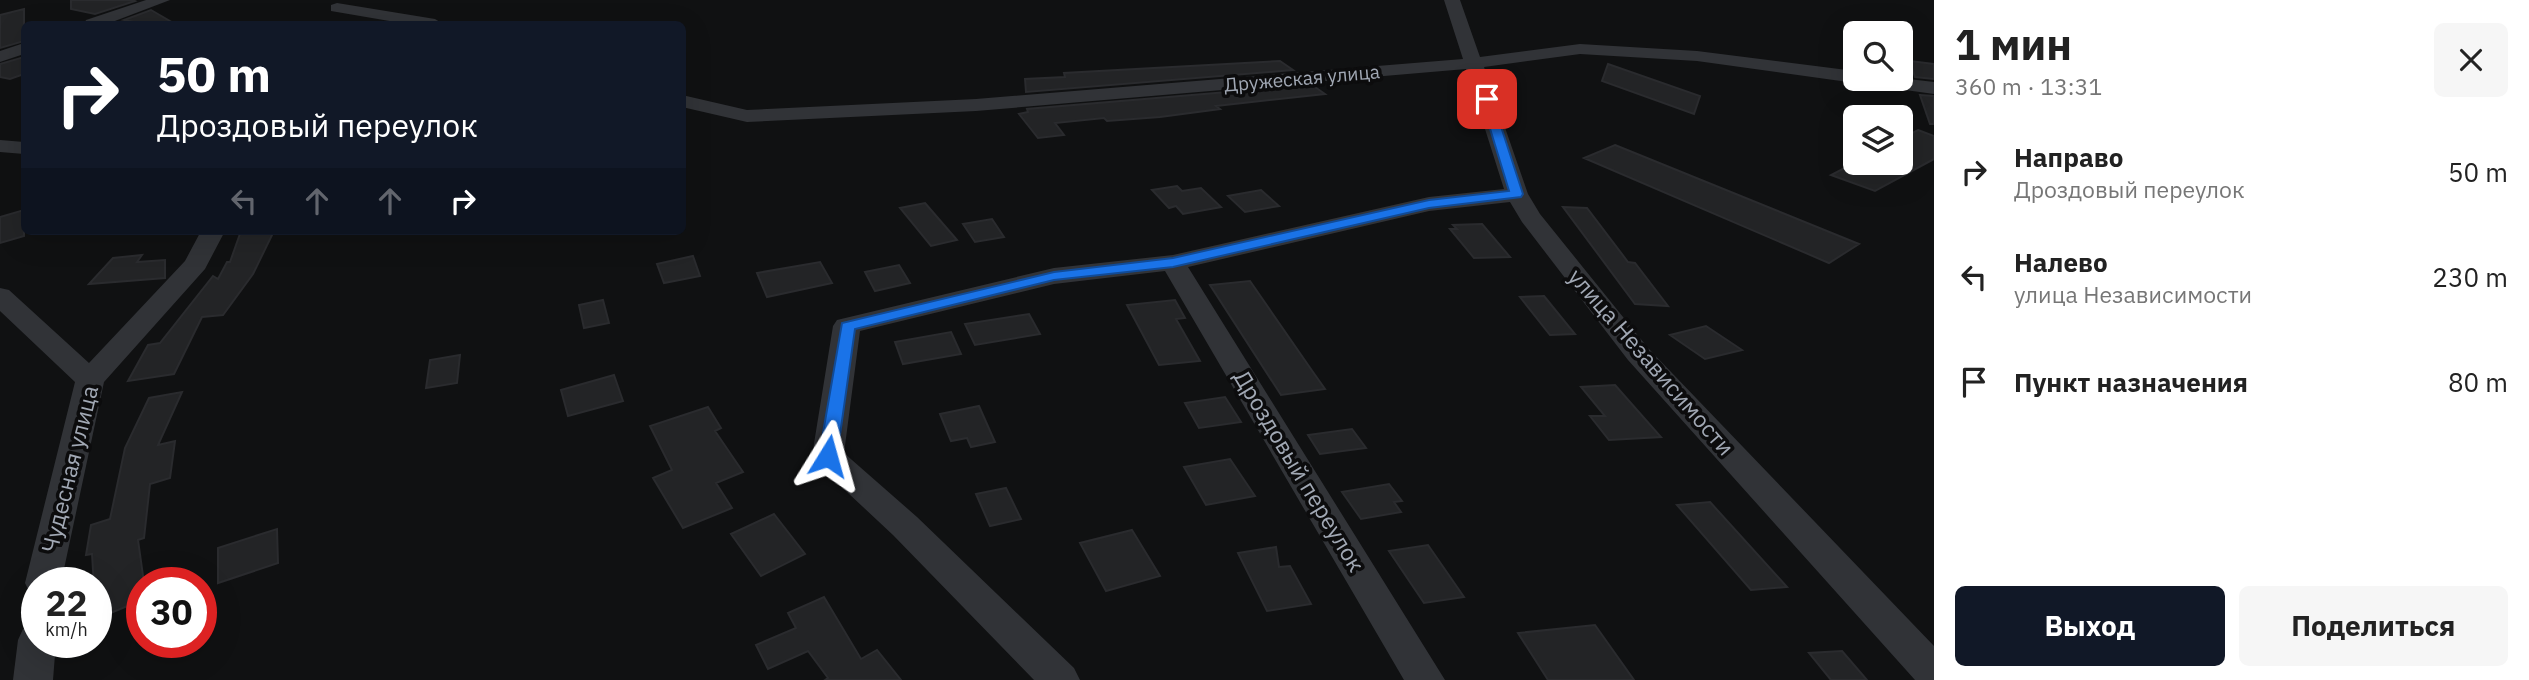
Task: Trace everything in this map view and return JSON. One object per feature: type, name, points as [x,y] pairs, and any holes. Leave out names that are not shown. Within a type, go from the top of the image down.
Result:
[{"type":"street","points":[[101,21],[162,0]]},
{"type":"street","name":"улица Независимости","points":[[1452,0],[1476,63],[1517,194],[1552,247],[1638,354],[1934,673]]},
{"type":"street","points":[[336,11],[412,21]]},
{"type":"street","name":"Дружеская улица","points":[[686,118],[976,105],[1476,63],[1580,48],[1697,56],[1843,75]]},
{"type":"street","points":[[0,57],[21,49]]},
{"type":"street","points":[[1913,85],[1934,88]]},
{"type":"street","name":"Дружеская улица","points":[[686,102],[747,116]]},
{"type":"street","points":[[0,146],[21,148]]},
{"type":"street","points":[[1060,680],[905,526],[828,456],[847,326],[1054,276],[1173,263],[1429,204],[1517,194]]},
{"type":"street","name":"Чудесная улица","points":[[47,567],[90,380],[196,264],[211,235]]},
{"type":"street","name":"Дроздовый переулок","points":[[1173,263],[1425,680]]},
{"type":"street","points":[[0,296],[90,380]]},
{"type":"street","points":[[33,680],[35,658]]},
{"type":"building","points":[[71,0],[135,1],[95,14],[71,9]]},
{"type":"building","points":[[24,9],[21,42],[0,48],[0,15]]},
{"type":"building","points":[[151,10],[170,21],[129,21],[124,20]]},
{"type":"building","points":[[21,58],[21,75],[10,79],[0,77],[0,64]]},
{"type":"building","points":[[1280,61],[1293,70],[1026,92],[1025,79],[1065,77],[1064,73]]},
{"type":"building","points":[[1913,61],[1934,64],[1934,79],[1915,77]]},
{"type":"building","points":[[1608,64],[1700,96],[1694,114],[1602,81]]},
{"type":"building","points":[[1312,85],[1325,94],[1216,106],[1220,109],[1160,117],[1107,121],[1104,118],[1055,123],[1064,135],[1038,138],[1019,114],[1028,112],[1027,109]]},
{"type":"building","points":[[1920,95],[1934,96],[1934,124],[1930,124]]},
{"type":"building","points":[[1918,130],[1934,136],[1934,159],[1913,170],[1913,132]]},
{"type":"building","points":[[1615,145],[1859,244],[1829,263],[1584,158]]},
{"type":"building","points":[[1843,169],[1843,175],[1904,175],[1875,191],[1831,175]]},
{"type":"building","points":[[1177,186],[1182,191],[1201,188],[1221,207],[1183,214],[1176,206],[1169,208],[1152,190]]},
{"type":"building","points":[[1261,190],[1279,206],[1245,212],[1228,196]]},
{"type":"building","points":[[925,203],[957,240],[931,246],[900,208]]},
{"type":"building","points":[[1563,207],[1587,208],[1628,262],[1635,263],[1668,306],[1635,304]]},
{"type":"building","points":[[21,211],[21,235],[24,236],[0,243],[0,217]]},
{"type":"building","points":[[992,219],[1004,237],[975,242],[963,224]]},
{"type":"building","points":[[1482,224],[1510,257],[1474,258],[1450,229],[1457,229],[1453,225]]},
{"type":"building","points":[[240,235],[272,235],[253,274],[223,315],[202,317],[174,374],[128,381],[148,345],[160,343],[213,276],[218,279],[227,262],[230,262]]},
{"type":"building","points":[[142,255],[137,262],[165,260],[165,278],[89,284],[113,258]]},
{"type":"building","points":[[693,256],[700,276],[664,283],[657,264]]},
{"type":"building","points":[[820,262],[832,283],[767,297],[757,273]]},
{"type":"building","points":[[899,265],[910,283],[875,291],[865,272]]},
{"type":"building","points":[[1250,281],[1325,389],[1281,395],[1210,285]]},
{"type":"building","points":[[1544,296],[1575,334],[1550,335],[1520,297]]},
{"type":"building","points":[[603,300],[609,323],[584,328],[579,305]]},
{"type":"building","points":[[1175,300],[1185,318],[1176,319],[1200,361],[1159,365],[1127,305]]},
{"type":"building","points":[[1029,314],[1040,334],[975,345],[965,324]]},
{"type":"building","points":[[1706,326],[1742,350],[1705,359],[1670,335]]},
{"type":"building","points":[[951,332],[961,354],[903,364],[895,342]]},
{"type":"building","points":[[460,355],[457,383],[426,388],[430,360]]},
{"type":"building","points":[[614,375],[623,401],[568,416],[561,390]]},
{"type":"building","points":[[1615,385],[1661,437],[1609,440],[1590,416],[1605,416],[1581,387]]},
{"type":"building","points":[[182,392],[158,445],[175,441],[170,478],[150,484],[144,538],[138,540],[142,567],[126,567],[126,607],[112,612],[112,567],[93,567],[92,554],[86,555],[91,525],[110,519],[125,448],[149,398]]},
{"type":"building","points":[[1225,397],[1241,422],[1199,428],[1185,403]]},
{"type":"building","points":[[979,406],[995,442],[971,447],[967,438],[951,441],[940,414]]},
{"type":"building","points":[[708,407],[721,428],[715,431],[743,472],[716,483],[732,508],[683,528],[653,478],[672,470],[650,426]]},
{"type":"building","points":[[1352,429],[1366,448],[1320,454],[1308,435]]},
{"type":"building","points":[[1230,459],[1255,496],[1206,505],[1184,467]]},
{"type":"building","points":[[1389,484],[1402,501],[1394,502],[1401,512],[1361,519],[1342,492]]},
{"type":"building","points":[[1006,488],[1021,519],[990,526],[976,494]]},
{"type":"building","points":[[1710,502],[1787,587],[1751,590],[1677,505]]},
{"type":"building","points":[[774,514],[805,554],[761,576],[731,534]]},
{"type":"building","points":[[277,529],[278,563],[218,583],[218,548]]},
{"type":"building","points":[[1132,530],[1160,576],[1106,591],[1080,543]]},
{"type":"building","points":[[1428,545],[1464,597],[1424,603],[1389,551]]},
{"type":"building","points":[[1276,547],[1279,567],[1290,566],[1311,604],[1267,611],[1238,553]]},
{"type":"building","points":[[824,597],[861,659],[877,650],[901,680],[825,680],[828,678],[808,651],[768,669],[756,645],[796,628],[788,613]]},
{"type":"building","points":[[1595,625],[1634,680],[1548,680],[1518,633]]},
{"type":"building","points":[[1842,651],[1867,680],[1831,680],[1809,653]]},
{"type":"route","points":[[828,456],[847,326],[1054,276],[1173,263],[1429,204],[1517,194],[1487,99]]}]
